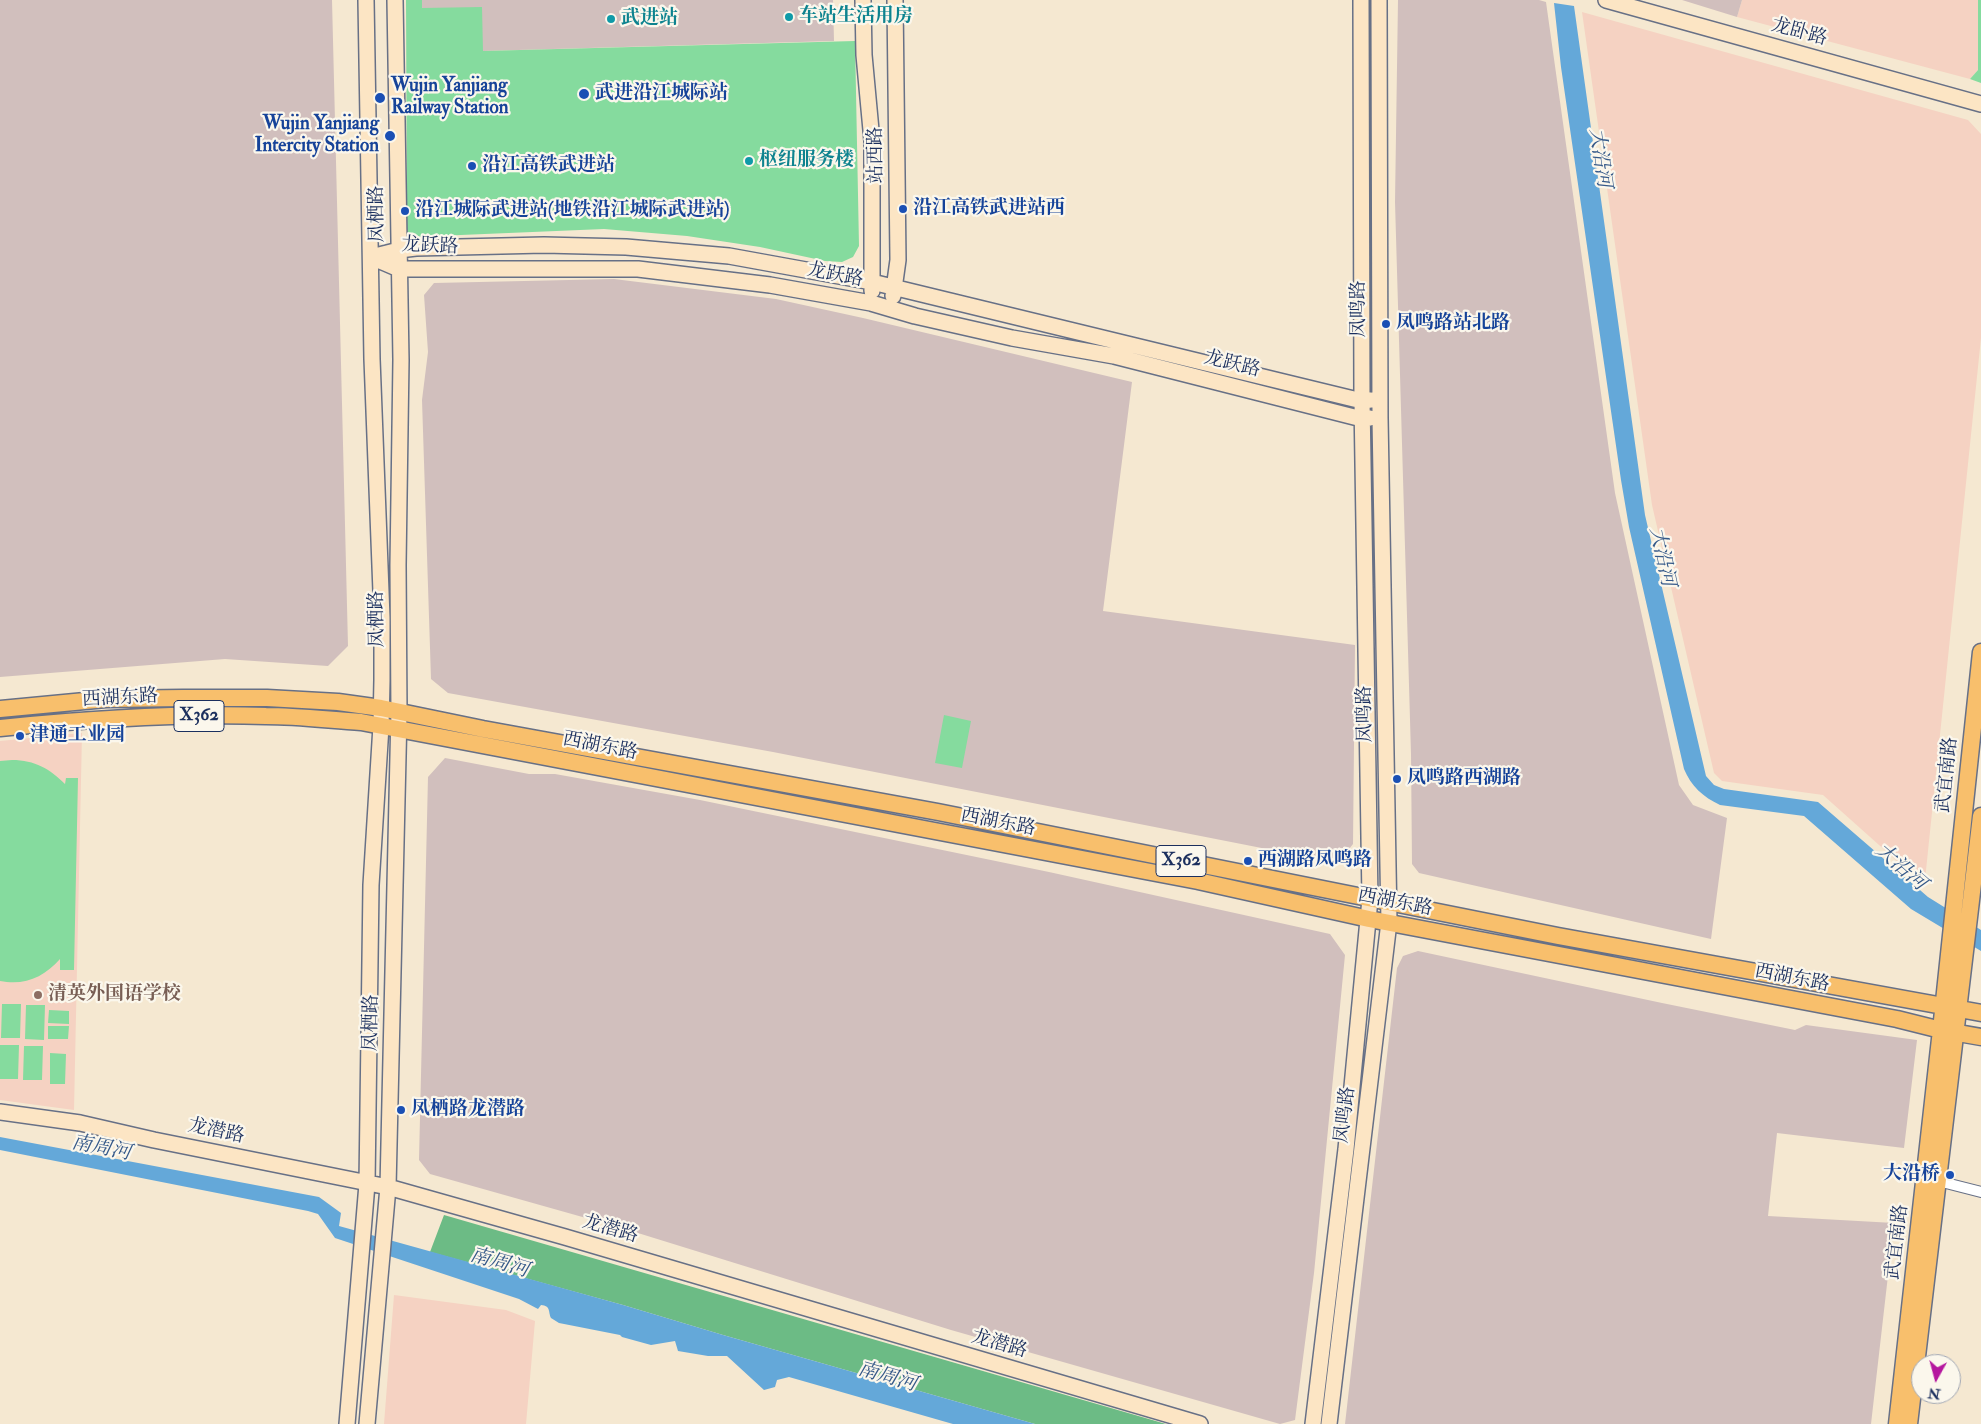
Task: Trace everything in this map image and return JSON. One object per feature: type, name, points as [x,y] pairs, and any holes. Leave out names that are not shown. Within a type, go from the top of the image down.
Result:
[{"type":"main road","name":"武宜南路","points":[[1909,1424],[1938,1181],[1950,1008],[1950,945],[1981,652]]},
{"type":"main road","name":"西湖东路","points":[[0,709],[106,699],[183,698],[267,698],[338,702],[381,708],[399,713],[938,812],[1390,903],[1981,1013]]},
{"type":"main road","name":"西湖东路","points":[[0,728],[110,718],[266,716],[361,722],[1198,881],[1368,919],[1897,1019],[1948,1032],[1981,1037]]},
{"type":"main road","name":"武宜南路","points":[[1950,1008],[1964,952],[1981,816]]},
{"type":"main road","name":"武宜南路","points":[[1897,1424],[1948,1032]]},
{"type":"street","name":"凤栖路","points":[[347,1424],[367,1184],[371,885],[381,726],[382,618],[372,359],[366,0]]},
{"type":"street","name":"凤栖路","points":[[366,1424],[388,1187],[399,713],[398,565],[401,360],[395,0]]},
{"type":"street","name":"站西路","points":[[863,0],[864,55],[872,141],[871,304]]},
{"type":"street","name":"站西路","points":[[892,310],[893,287],[898,260],[895,0]]},
{"type":"street","name":"凤鸣路","points":[[1313,1424],[1346,1148],[1370,899],[1362,419],[1362,0]]},
{"type":"street","name":"凤鸣路","points":[[1329,1424],[1390,903],[1380,418],[1379,0]]},
{"type":"street","name":"龙卧路","points":[[1606,0],[1981,104]]},
{"type":"street","name":"龙跃路","points":[[371,257],[399,250],[544,245],[626,247],[729,256],[872,282],[1362,401],[1380,399]]},
{"type":"street","name":"龙跃路","points":[[371,257],[399,270],[638,269],[770,284],[871,304],[1012,338],[1114,356],[1362,419],[1380,418]]},
{"type":"street","name":"龙潜路","points":[[0,1112],[80,1123],[388,1187],[565,1237],[1200,1424]]},
{"type":"street","points":[[1938,1181],[1981,1192]]},
{"type":"shaded area","points":[[0,0],[332,0],[348,646],[328,666],[225,659],[0,677]]},
{"type":"shaded area","name":"武进站","points":[[422,0],[833,0],[834,41],[483,51],[422,8]]},
{"type":"shaded area","points":[[1398,0],[1539,0],[1546,2],[1615,493],[1679,785],[1693,805],[1727,818],[1711,939],[1419,873],[1412,864],[1411,754],[1395,202]]},
{"type":"shaded area","points":[[1682,0],[1742,0],[1737,17]]},
{"type":"shaded area","points":[[1742,0],[1978,0],[1978,70],[1970,79],[1737,17]]},
{"type":"shaded area","points":[[1582,12],[1968,120],[1981,134],[1981,338],[1925,880],[1916,878],[1823,795],[1722,781],[1714,773],[1652,505]]},
{"type":"shaded area","points":[[614,279],[776,299],[1132,382],[1103,611],[1355,645],[1353,844],[1338,863],[773,752],[448,693],[431,679],[422,400],[428,352],[424,295],[434,283]]},
{"type":"shaded area","name":"清英外国语学校","points":[[82,733],[74,1110],[0,1100],[0,741]]},
{"type":"shaded area","points":[[445,758],[529,774],[555,774],[700,800],[1049,872],[1330,934],[1345,955],[1314,1273],[1295,1420],[1280,1424],[951,1330],[625,1229],[430,1174],[419,1160],[428,777]]},
{"type":"shaded area","points":[[1418,951],[1795,1030],[1806,1025],[1917,1040],[1904,1148],[1777,1133],[1768,1216],[1894,1223],[1871,1424],[1345,1424],[1397,968],[1403,956]]},
{"type":"shaded area","points":[[394,1295],[506,1310],[535,1321],[526,1424],[384,1424]]},
{"type":"green space","points":[[406,0],[422,0],[422,8],[482,7],[483,51],[855,41],[859,246],[853,257],[842,262],[825,261],[760,247],[687,236],[604,229],[413,237],[407,232]]},
{"type":"green space","points":[[1978,0],[1981,0],[1981,83],[1970,79],[1978,70]]},
{"type":"green space","points":[[944,715],[971,721],[962,768],[935,763]]},
{"type":"green space","points":[[20,760],[42,766],[65,784],[66,778],[78,778],[74,970],[60,970],[60,959],[41,975],[18,982],[0,981],[0,761]]},
{"type":"green space","points":[[2,1004],[21,1004],[20,1038],[1,1038]]},
{"type":"green space","points":[[26,1005],[45,1005],[44,1040],[25,1039]]},
{"type":"green space","points":[[49,1010],[69,1011],[69,1024],[48,1023]]},
{"type":"green space","points":[[48,1026],[69,1026],[68,1039],[48,1039]]},
{"type":"green space","points":[[0,1045],[19,1045],[18,1079],[0,1079]]},
{"type":"green space","points":[[24,1046],[43,1046],[42,1080],[23,1080]]},
{"type":"green space","points":[[50,1053],[66,1054],[65,1084],[50,1084]]},
{"type":"green space","points":[[444,1215],[1166,1424],[1035,1424],[623,1305],[430,1252]]},
{"type":"water","points":[[1554,3],[1574,6],[1645,515],[1706,776],[1714,785],[1724,789],[1818,802],[1928,897],[1981,930],[1981,951],[1911,909],[1804,816],[1720,805],[1698,790],[1690,781],[1684,769],[1629,527],[1621,480],[1561,67]]},
{"type":"water","points":[[0,1137],[319,1197],[341,1213],[339,1226],[623,1305],[1035,1424],[953,1424],[789,1377],[777,1380],[775,1387],[764,1390],[727,1356],[708,1356],[678,1351],[675,1341],[651,1345],[620,1335],[559,1323],[551,1318],[549,1309],[546,1306],[541,1305],[538,1309],[519,1299],[335,1238],[318,1214],[0,1150]]},
{"type":"place","name":"车站生活用房","points":[[789,17]]},
{"type":"place","name":"武进站","points":[[611,19]]},
{"type":"place","name":"武进沿江城际站","points":[[584,94]]},
{"type":"place","name":"Wujin Yanjiang Railway Station","points":[[380,98]]},
{"type":"place","name":"Wujin Yanjiang Intercity Station","points":[[390,136]]},
{"type":"place","name":"枢纽服务楼","points":[[749,161]]},
{"type":"place","name":"沿江高铁武进站","points":[[472,166]]},
{"type":"place","name":"沿江高铁武进站西","points":[[903,209]]},
{"type":"place","name":"沿江城际武进站(地铁沿江城际武进站)","points":[[405,211]]},
{"type":"place","name":"凤鸣路站北路","points":[[1386,324]]},
{"type":"place","name":"津通工业园","points":[[20,736]]},
{"type":"place","name":"凤鸣路西湖路","points":[[1397,779]]},
{"type":"place","name":"西湖路凤鸣路","points":[[1248,861]]},
{"type":"place","name":"清英外国语学校","points":[[38,995]]},
{"type":"place","name":"凤栖路龙潜路","points":[[401,1110]]},
{"type":"place","name":"大沿桥","points":[[1950,1175]]},
{"type":"water label","name":"大沿河","points":[[1599,158]]},
{"type":"water label","name":"大沿河","points":[[1661,557]]},
{"type":"water label","name":"大沿河","points":[[1900,868]]},
{"type":"water label","name":"南周河","points":[[101,1149]]},
{"type":"water label","name":"南周河","points":[[499,1264]]},
{"type":"water label","name":"南周河","points":[[887,1378]]}]
